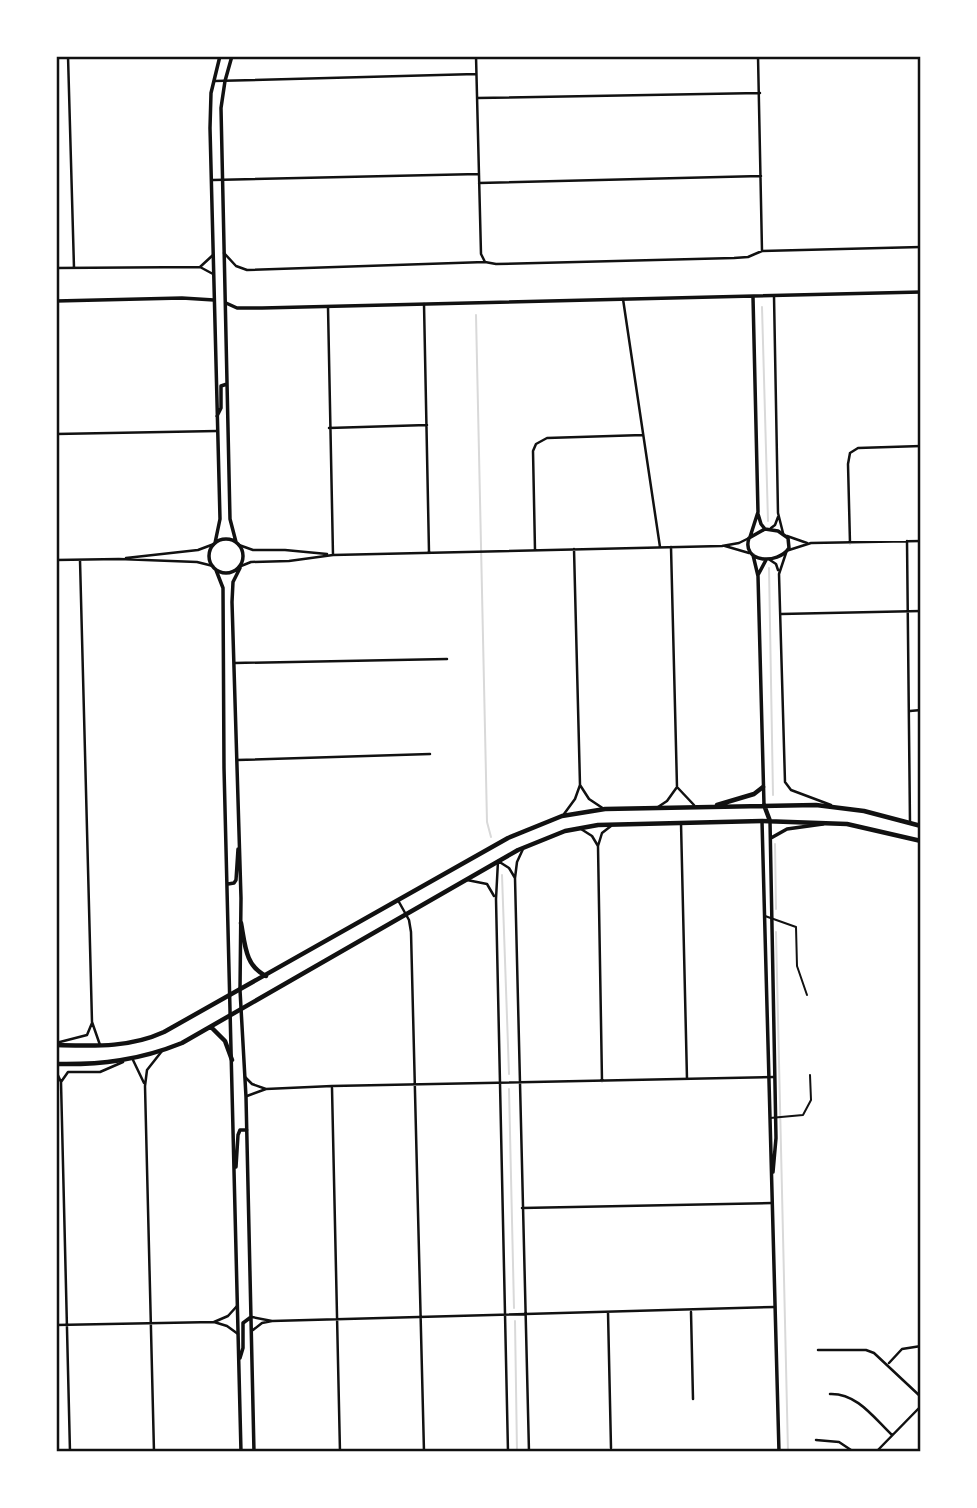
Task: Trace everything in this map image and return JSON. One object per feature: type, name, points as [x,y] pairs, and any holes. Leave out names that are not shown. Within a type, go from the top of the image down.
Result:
[{"type":"main road","points":[[220,56],[210,105],[220,526],[215,544],[209,553],[223,588],[222,675],[241,1452]]},
{"type":"main road","points":[[232,56],[221,108],[222,180],[230,519],[244,558],[234,578],[232,592],[241,923],[240,990],[246,1097],[254,1452]]},
{"type":"main road","points":[[56,301],[182,298],[214,300],[241,308],[921,292]]},
{"type":"main road","points":[[753,297],[758,512],[760,523],[767,529],[784,534],[789,543],[787,552],[761,565],[758,576]]},
{"type":"main road","points":[[216,418],[220,408],[221,386],[227,384]]},
{"type":"main road","points":[[758,512],[748,547],[758,576],[764,916],[779,1452]]},
{"type":"main road","points":[[750,537],[767,529]]},
{"type":"main road","points":[[215,544],[226,539],[237,544]]},
{"type":"main road","points":[[752,555],[769,560]]},
{"type":"main road","points":[[214,568],[230,573],[240,567]]},
{"type":"main road","points":[[710,807],[754,794],[763,788]]},
{"type":"main road","points":[[764,805],[770,821],[771,840],[770,916],[776,1118],[772,1181]]},
{"type":"main road","points":[[56,1044],[101,1046],[153,1037],[230,997],[509,838],[562,816],[605,809],[764,805],[834,807],[921,826]]},
{"type":"main road","points":[[771,840],[775,834],[787,828],[835,822]]},
{"type":"main road","points":[[56,1064],[123,1062],[162,1051],[231,1016],[525,847],[578,828],[615,824],[835,822],[921,841]]},
{"type":"main road","points":[[228,884],[236,880],[239,840]]},
{"type":"main road","points":[[241,923],[248,959],[257,972],[266,976]]},
{"type":"main road","points":[[211,1027],[225,1041],[232,1060]]},
{"type":"main road","points":[[234,1175],[238,1158],[238,1135],[240,1130],[247,1130]]},
{"type":"main road","points":[[239,1364],[243,1348],[243,1323],[251,1317]]},
{"type":"street","points":[[68,56],[74,268]]},
{"type":"street","points":[[476,56],[481,254],[485,262]]},
{"type":"street","points":[[758,56],[762,251]]},
{"type":"street","points":[[213,81],[476,74]]},
{"type":"street","points":[[477,98],[760,93]]},
{"type":"street","points":[[212,180],[479,174]]},
{"type":"street","points":[[479,183],[761,176]]},
{"type":"street","points":[[224,253],[235,265],[246,270],[485,262],[496,264],[740,258],[762,251],[921,247]]},
{"type":"street","points":[[200,267],[213,255]]},
{"type":"street","points":[[56,268],[200,267],[213,274]]},
{"type":"street","points":[[774,296],[778,513],[784,534],[811,544]]},
{"type":"street","points":[[623,299],[660,547]]},
{"type":"street","points":[[424,304],[429,552]]},
{"type":"street","points":[[328,307],[333,555]]},
{"type":"street","points":[[329,428],[427,425]]},
{"type":"street","points":[[56,434],[217,431]]},
{"type":"street","points":[[536,550],[533,452],[536,444],[547,438],[643,435]]},
{"type":"street","points":[[850,542],[850,453],[858,448],[921,446]]},
{"type":"street","points":[[767,529],[775,525],[778,513]]},
{"type":"street","points":[[240,567],[251,562],[289,561],[333,555],[722,545],[741,542],[750,537]]},
{"type":"street","points":[[907,541],[910,823]]},
{"type":"street","points":[[779,574],[787,552],[795,547],[850,542],[921,541]]},
{"type":"street","points":[[119,559],[198,550],[215,544]]},
{"type":"street","points":[[237,544],[253,550],[333,555]]},
{"type":"street","points":[[722,545],[752,555]]},
{"type":"street","points":[[655,808],[667,801],[677,787],[671,547]]},
{"type":"street","points":[[562,816],[575,799],[580,785],[574,549]]},
{"type":"street","points":[[56,560],[198,562],[214,568]]},
{"type":"street","points":[[56,1044],[84,1037],[89,1033],[92,1022],[80,560]]},
{"type":"street","points":[[769,560],[777,565],[779,574],[786,785],[792,791],[834,807]]},
{"type":"street","points":[[781,614],[921,611]]},
{"type":"street","points":[[235,663],[447,659]]},
{"type":"street","points":[[909,711],[921,710]]},
{"type":"street","points":[[237,760],[430,754]]},
{"type":"street","points":[[580,785],[589,799],[605,809]]},
{"type":"street","points":[[677,787],[696,807]]},
{"type":"street","points":[[681,823],[687,1079]]},
{"type":"street","points":[[602,1081],[598,846],[602,833],[615,824]]},
{"type":"street","points":[[578,828],[590,834],[598,846]]},
{"type":"street","points":[[525,847],[515,878],[529,1452]]},
{"type":"street","points":[[508,1452],[496,899],[498,862],[509,868],[515,878]]},
{"type":"street","points":[[466,880],[487,884],[492,888],[496,899]]},
{"type":"street","points":[[398,900],[406,914],[411,932],[424,1452]]},
{"type":"street","points":[[92,1022],[101,1046]]},
{"type":"street","points":[[154,1452],[145,1086],[147,1070],[162,1051]]},
{"type":"street","points":[[133,1060],[145,1086]]},
{"type":"street","points":[[61,1082],[68,1072],[100,1072],[123,1062]]},
{"type":"street","points":[[56,1071],[61,1082],[70,1452]]},
{"type":"street","points":[[245,1077],[252,1084],[266,1089]]},
{"type":"street","points":[[246,1097],[266,1089],[332,1086],[774,1077]]},
{"type":"street","points":[[332,1086],[340,1452]]},
{"type":"street","points":[[522,1208],[772,1203]]},
{"type":"street","points":[[214,1322],[228,1316],[237,1305]]},
{"type":"street","points":[[251,1317],[272,1321],[775,1307]]},
{"type":"street","points":[[691,1311],[693,1399]]},
{"type":"street","points":[[608,1312],[611,1448]]},
{"type":"street","points":[[251,1332],[272,1321]]},
{"type":"street","points":[[56,1325],[214,1322],[227,1326],[238,1334]]},
{"type":"street","points":[[888,1364],[902,1349],[921,1346]]},
{"type":"street","points":[[818,1350],[866,1350],[874,1353],[921,1397]]},
{"type":"street","points":[[830,1394],[847,1395],[855,1400],[892,1435]]},
{"type":"street","points":[[876,1452],[921,1406]]},
{"type":"street","points":[[816,1440],[839,1442],[854,1452]]},
{"type":"lane","points":[[764,916],[770,916],[796,928],[797,966],[807,995]]},
{"type":"lane","points":[[769,1118],[799,1117],[806,1112],[811,1100],[810,1074]]},
{"type":"waterway","points":[[762,307],[768,521]]},
{"type":"waterway","points":[[476,315],[487,822],[491,837]]},
{"type":"waterway","points":[[769,568],[773,795]]},
{"type":"waterway","points":[[775,844],[776,909]]},
{"type":"waterway","points":[[502,875],[509,1074]]},
{"type":"waterway","points":[[776,932],[788,1452]]},
{"type":"waterway","points":[[509,1089],[514,1308]]},
{"type":"waterway","points":[[515,1321],[517,1452]]}]
